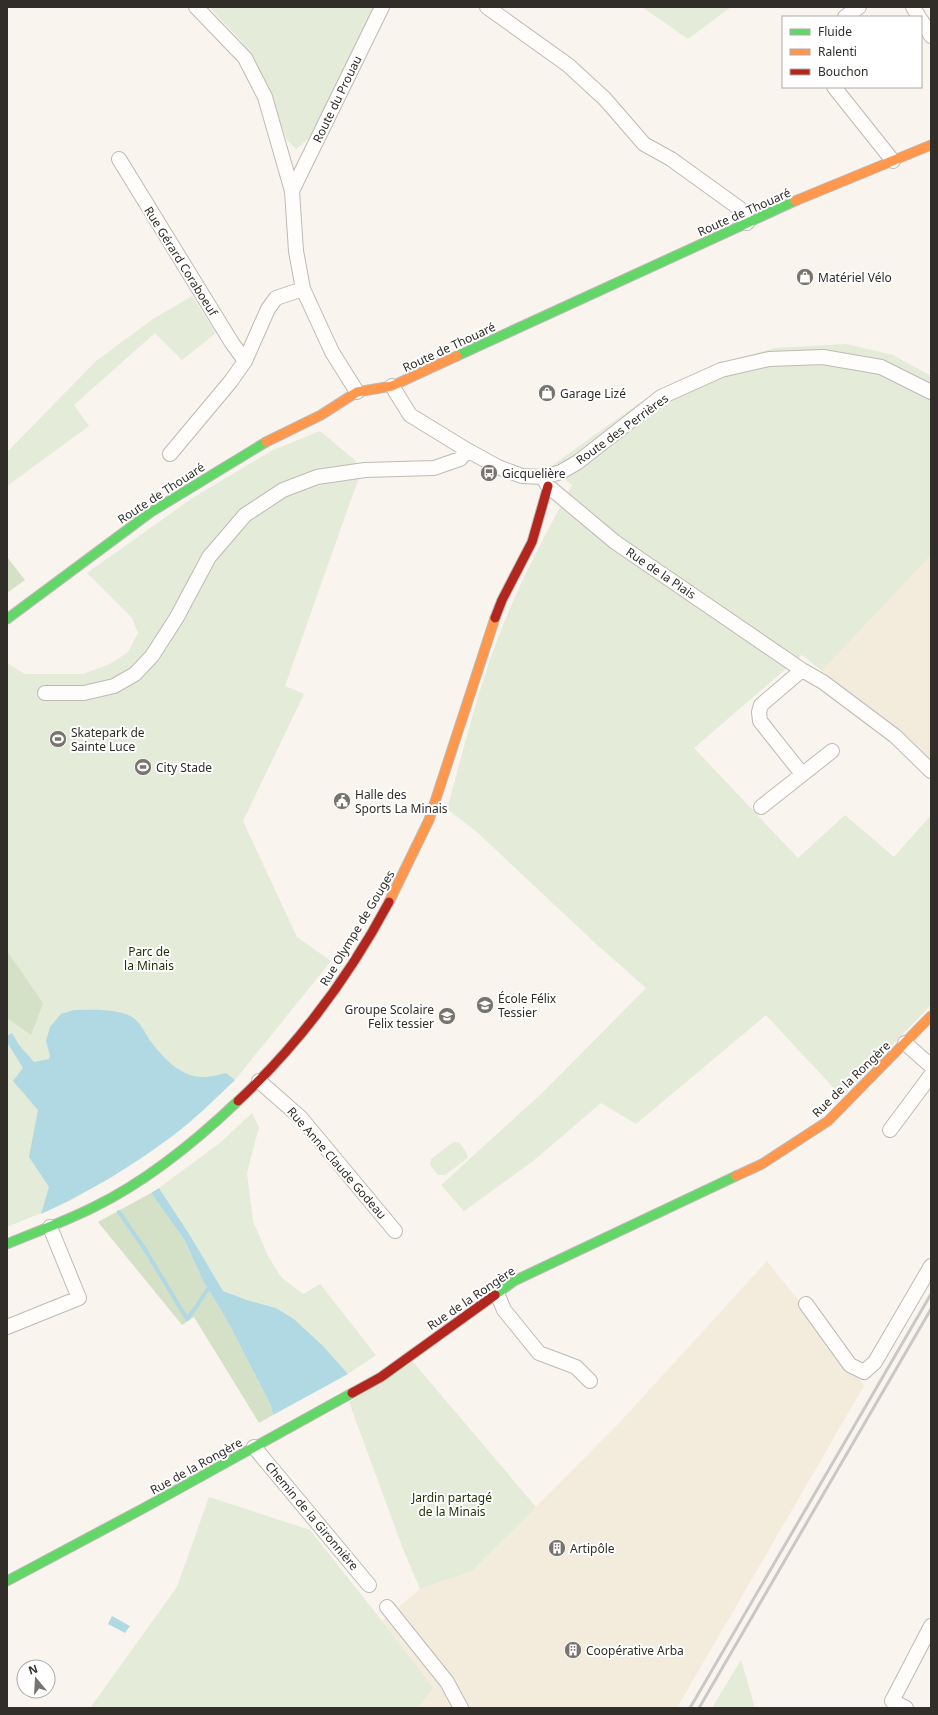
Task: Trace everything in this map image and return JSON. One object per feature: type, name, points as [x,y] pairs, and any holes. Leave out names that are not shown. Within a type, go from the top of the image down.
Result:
[{"type":"street","points":[[196,7],[245,58],[256,76],[265,97],[292,191],[296,251],[303,289],[332,352],[357,392]]},
{"type":"street","name":"Route du Prouau","points":[[292,191],[382,7]]},
{"type":"street","points":[[488,7],[568,65],[605,99],[644,144],[671,159],[739,208],[747,223]]},
{"type":"street","points":[[846,16],[859,7]]},
{"type":"street","points":[[913,7],[918,16]]},
{"type":"street","points":[[922,22],[931,36]]},
{"type":"street","points":[[835,88],[893,161]]},
{"type":"street","name":"Route de Thouaré","points":[[7,619],[151,512],[263,443],[320,415],[357,392],[392,386],[747,223],[931,145]]},
{"type":"street","name":"Rue Gérard Coraboeuf","points":[[119,159],[228,337],[245,361]]},
{"type":"street","points":[[170,454],[231,381],[245,361],[268,309],[276,298],[303,289]]},
{"type":"street","name":"Route des Perrières","points":[[546,481],[578,462],[662,397],[721,370],[769,359],[823,357],[881,367],[931,392]]},
{"type":"street","points":[[392,386],[410,415],[498,467],[522,476],[546,481]]},
{"type":"street","points":[[45,693],[84,693],[114,686],[134,674],[152,656],[177,617],[209,557],[245,515],[283,490],[316,477],[365,470],[434,468],[460,459],[467,450]]},
{"type":"street","name":"Rue de la Piais","points":[[546,481],[615,542],[802,670],[823,682],[895,736],[931,772]]},
{"type":"street","name":"Rue Olympe de Gouges","points":[[7,1244],[94,1208],[129,1187],[175,1156],[218,1120],[259,1081],[322,1007],[353,962],[383,913],[410,863],[429,820],[487,640],[502,600],[532,542],[546,481]]},
{"type":"street","points":[[802,670],[761,705],[759,712],[760,721],[802,774]]},
{"type":"street","points":[[761,807],[832,751]]},
{"type":"street","name":"Rue de la Rongère","points":[[7,1581],[381,1377],[514,1281],[762,1164],[828,1121],[931,1016]]},
{"type":"street","points":[[904,1043],[931,1066]]},
{"type":"street","points":[[890,1130],[931,1075]]},
{"type":"street","name":"Rue Anne Claude Godeau","points":[[259,1081],[301,1118],[395,1231]]},
{"type":"street","points":[[7,1327],[79,1298],[50,1227]]},
{"type":"street","points":[[806,1304],[850,1365],[864,1372],[875,1362],[931,1266]]},
{"type":"street","points":[[497,1293],[504,1310],[539,1354],[576,1367],[590,1381]]},
{"type":"street","name":"Chemin de la Gironnière","points":[[254,1447],[369,1585]]},
{"type":"street","points":[[387,1607],[448,1682],[461,1708]]},
{"type":"street","points":[[906,1708],[892,1701],[931,1626]]},
{"type":"shaded area","points":[[931,555],[931,762],[900,730],[822,671]]},
{"type":"shaded area","points":[[767,1261],[850,1365],[864,1386],[677,1708],[418,1708],[433,1688],[382,1621],[420,1589],[472,1571],[619,1423]]},
{"type":"green space","points":[[209,7],[375,7],[313,135],[296,149],[287,140],[263,77],[242,42]]},
{"type":"green space","points":[[642,7],[731,7],[688,39]]},
{"type":"green space","points":[[192,296],[216,333],[182,360],[155,333],[74,405],[89,426],[7,486],[7,452],[96,361],[153,319]]},
{"type":"green space","points":[[846,344],[893,355],[931,376],[931,555],[822,671],[802,655],[694,748],[798,858],[845,815],[894,857],[931,815],[931,1005],[842,1097],[766,1015],[636,1124],[601,1103],[532,1162],[464,1211],[441,1185],[541,1094],[646,988],[594,942],[477,832],[447,809],[477,701],[498,638],[523,579],[572,485],[550,467],[638,404],[696,374],[742,357],[775,348]]},
{"type":"green space","name":"Parc de la Minais","points":[[320,431],[356,461],[358,480],[285,686],[304,694],[243,821],[297,937],[331,961],[235,1080],[171,1137],[115,1175],[70,1201],[7,1227],[7,663],[25,674],[83,674],[110,664],[128,652],[138,633],[132,618],[87,573],[194,497],[271,451]]},
{"type":"green space","points":[[7,557],[25,580],[7,593]]},
{"type":"green space","points":[[7,951],[43,1003],[31,1035],[7,1018]]},
{"type":"green space","points":[[252,1113],[259,1127],[247,1173],[253,1221],[268,1256],[281,1277],[303,1294],[320,1284],[376,1355],[348,1374],[322,1345],[294,1319],[276,1308],[247,1300],[223,1291],[191,1237],[159,1188],[221,1142]]},
{"type":"green space","points":[[453,1142],[459,1142],[468,1158],[445,1175],[438,1175],[430,1165],[431,1159]]},
{"type":"green space","points":[[151,1193],[185,1241],[202,1279],[229,1324],[271,1406],[273,1415],[259,1423],[194,1317],[182,1325],[98,1222]]},
{"type":"green space","name":"Jardin partagé de la Minais","points":[[413,1362],[536,1507],[472,1571],[420,1589],[403,1549],[349,1402]]},
{"type":"green space","points":[[209,1497],[310,1530],[433,1688],[418,1708],[90,1708],[177,1587]]},
{"type":"green space","points":[[741,1660],[754,1704],[753,1708],[712,1708]]},
{"type":"water","points":[[74,1010],[104,1010],[126,1014],[137,1021],[149,1039],[166,1059],[180,1070],[196,1077],[208,1077],[226,1073],[235,1080],[188,1124],[156,1148],[108,1179],[41,1214],[49,1187],[29,1157],[38,1110],[13,1081],[23,1068],[7,1042],[7,1036],[12,1033],[19,1045],[34,1062],[49,1059],[50,1056],[46,1041],[50,1027],[61,1014]]},
{"type":"water","points":[[159,1188],[191,1237],[223,1291],[247,1300],[276,1308],[294,1319],[322,1345],[348,1374],[273,1415],[271,1406],[229,1324],[202,1279],[185,1241],[151,1193]]},
{"type":"water","points":[[112,1616],[130,1626],[125,1633],[108,1624]]},
{"type":"waterway","points":[[119,1212],[146,1251],[187,1319],[208,1289]]},
{"type":"railway","points":[[690,1708],[931,1294]]},
{"type":"railway","points":[[699,1708],[931,1309]]},
{"type":"traffic: fast","points":[[457,356],[795,201]]},
{"type":"traffic: fast","points":[[7,619],[151,512],[266,442]]},
{"type":"traffic: fast","points":[[7,1244],[62,1222],[114,1197],[170,1160],[188,1146],[238,1101]]},
{"type":"traffic: fast","points":[[495,1295],[514,1281],[736,1176]]},
{"type":"traffic: fast","points":[[7,1581],[144,1508],[352,1393]]},
{"type":"traffic: slow","points":[[795,201],[931,145]]},
{"type":"traffic: slow","points":[[266,442],[321,415],[357,392],[392,386],[457,356]]},
{"type":"traffic: slow","points":[[389,902],[429,820],[495,618]]},
{"type":"traffic: slow","points":[[736,1176],[762,1164],[828,1121],[931,1016]]},
{"type":"traffic: jam","points":[[495,618],[502,600],[532,542],[548,486]]},
{"type":"traffic: jam","points":[[238,1101],[281,1057],[321,1008],[357,956],[389,902]]},
{"type":"traffic: jam","points":[[352,1393],[381,1377],[495,1295]]},
{"type":"place","name":"Matériel Vélo","points":[[805,277]]},
{"type":"place","name":"Garage Lizé","points":[[547,393]]},
{"type":"place","name":"Gicquelière","points":[[489,473]]},
{"type":"place","name":"Skatepark de Sainte Luce","points":[[58,739]]},
{"type":"place","name":"City Stade","points":[[143,767]]},
{"type":"place","name":"Halle des Sports La Minais","points":[[342,801]]},
{"type":"place","name":"École Félix Tessier","points":[[485,1005]]},
{"type":"place","name":"Groupe Scolaire Felix tessier","points":[[447,1016]]},
{"type":"place","name":"Artipôle","points":[[557,1548]]},
{"type":"place","name":"Coopérative Arba","points":[[573,1650]]}]
